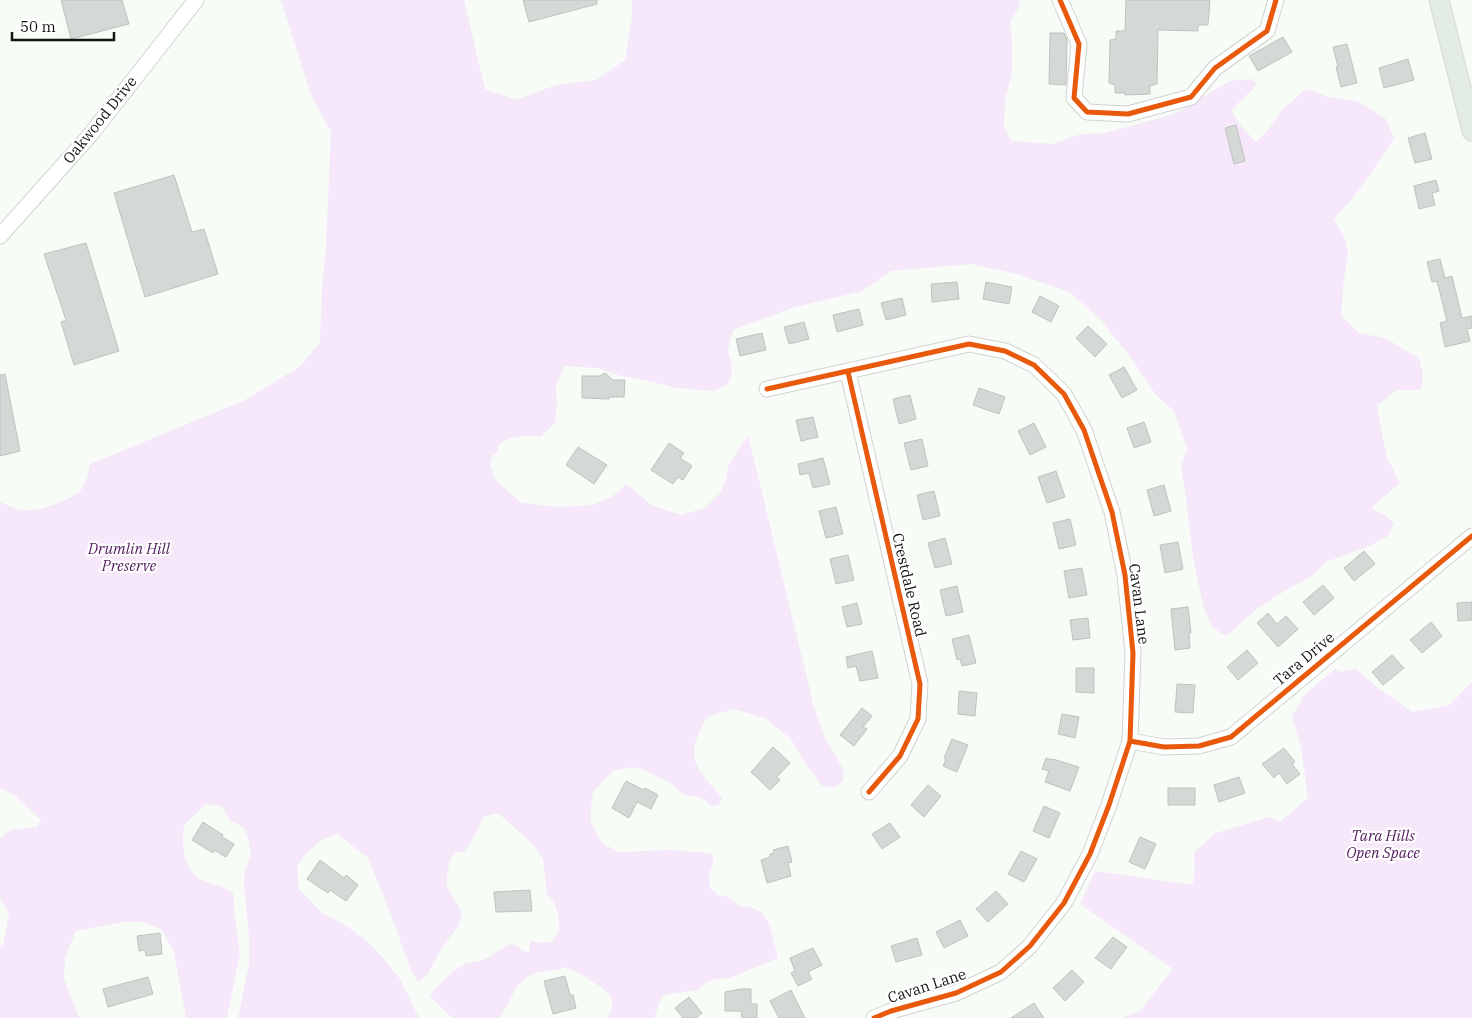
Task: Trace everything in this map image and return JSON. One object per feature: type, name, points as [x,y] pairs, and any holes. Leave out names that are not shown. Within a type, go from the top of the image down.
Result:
[{"type":"main road","points":[[1439,0],[1472,131]]},
{"type":"street","name":"Oakwood Drive","points":[[0,236],[91,134],[196,0]]},
{"type":"street","points":[[1060,0],[1079,44],[1074,98],[1087,112],[1128,114],[1191,97],[1215,68],[1267,31],[1276,0]]},
{"type":"street","name":"Cavan Lane","points":[[767,389],[969,344],[1005,351],[1034,365],[1064,394],[1084,430],[1112,512],[1125,575],[1133,653],[1130,741],[1109,805],[1090,854],[1064,903],[1030,946],[1000,972],[956,994],[891,1011],[874,1018]]},
{"type":"street","name":"Crestdale Road","points":[[848,372],[920,684],[918,719],[900,756],[869,792]]},
{"type":"street","name":"Tara Drive","points":[[1130,741],[1164,747],[1199,746],[1231,737],[1472,536]]},
{"type":"green space","name":"Drumlin Hill Preserve","points":[[281,0],[464,0],[485,89],[516,100],[556,85],[596,80],[625,60],[632,16],[632,0],[1020,0],[1018,9],[1010,21],[1012,73],[1005,100],[1004,126],[1011,141],[1052,144],[1081,134],[1106,133],[1174,114],[1230,81],[1252,79],[1257,85],[1231,110],[1241,126],[1256,142],[1267,131],[1283,109],[1306,89],[1328,97],[1357,101],[1386,119],[1394,139],[1362,186],[1334,220],[1344,236],[1348,253],[1341,315],[1359,333],[1385,338],[1419,358],[1423,375],[1421,390],[1397,390],[1377,405],[1387,457],[1400,483],[1371,508],[1385,515],[1394,523],[1388,536],[1369,546],[1326,562],[1309,578],[1258,608],[1226,636],[1213,628],[1204,609],[1193,558],[1181,466],[1187,449],[1174,411],[1156,395],[1134,362],[1103,322],[1070,292],[1017,274],[971,264],[891,271],[862,291],[792,308],[733,330],[728,351],[732,366],[731,377],[726,386],[713,391],[678,388],[621,376],[597,368],[564,366],[556,386],[557,405],[555,423],[541,436],[519,437],[503,441],[498,452],[493,454],[490,464],[495,480],[522,503],[559,507],[593,505],[613,496],[626,484],[653,506],[681,515],[705,508],[720,493],[726,480],[729,464],[748,435],[814,707],[825,738],[843,769],[844,780],[835,788],[822,786],[806,765],[791,739],[765,718],[734,709],[707,717],[699,733],[694,751],[697,765],[722,798],[720,804],[711,807],[707,801],[701,798],[684,795],[668,781],[643,769],[631,767],[613,771],[593,792],[591,823],[602,843],[619,852],[671,850],[713,855],[713,865],[709,874],[710,888],[718,895],[726,896],[740,906],[760,911],[769,923],[778,958],[730,978],[707,982],[699,990],[662,996],[654,1018],[608,1018],[612,1004],[610,995],[597,984],[567,967],[529,976],[515,990],[499,1018],[452,1018],[430,996],[435,988],[451,974],[461,966],[487,958],[511,943],[522,951],[529,952],[531,941],[540,943],[552,942],[559,930],[559,918],[555,903],[547,895],[543,859],[534,845],[498,813],[483,817],[477,832],[465,851],[455,853],[450,860],[447,887],[462,913],[459,925],[441,949],[428,974],[418,982],[410,968],[368,858],[337,834],[321,840],[304,856],[297,866],[299,889],[322,913],[345,925],[367,941],[384,959],[400,979],[419,1018],[238,1018],[249,964],[249,937],[244,885],[245,871],[251,854],[244,828],[230,820],[221,806],[206,804],[184,825],[183,841],[187,865],[191,871],[204,881],[223,887],[233,893],[240,954],[227,1018],[186,1018],[174,952],[162,930],[145,922],[123,922],[76,931],[65,958],[64,979],[79,1018],[0,1018],[0,944],[3,947],[9,914],[0,898],[0,838],[11,830],[37,827],[41,820],[13,794],[0,788],[0,502],[17,509],[36,510],[70,498],[83,487],[90,464],[243,401],[301,366],[320,342],[331,132],[311,95]]},
{"type":"green space","name":"Tara Hills Open Space","points":[[1335,669],[1340,672],[1356,669],[1378,688],[1412,712],[1450,705],[1472,682],[1472,1018],[1122,1018],[1140,1011],[1173,969],[1080,904],[1095,871],[1192,885],[1194,852],[1216,833],[1269,817],[1281,821],[1308,798],[1301,747],[1292,716],[1302,697]]},
{"type":"building","points":[[61,0],[122,0],[129,24],[71,39]]},
{"type":"building","points":[[523,0],[597,0],[597,4],[529,22]]},
{"type":"building","points":[[1126,0],[1210,0],[1208,25],[1198,26],[1198,31],[1158,30],[1157,84],[1150,86],[1150,94],[1125,95],[1125,93],[1115,93],[1115,85],[1109,83],[1110,40],[1116,39],[1116,31],[1125,31]]},
{"type":"building","points":[[1050,33],[1064,33],[1067,40],[1066,85],[1049,84]]},
{"type":"building","points":[[1283,37],[1292,52],[1258,71],[1249,56]]},
{"type":"building","points":[[1347,44],[1357,83],[1341,87],[1333,47]]},
{"type":"building","points":[[1408,59],[1414,80],[1384,88],[1379,68]]},
{"type":"building","points":[[1236,125],[1245,161],[1234,164],[1225,128]]},
{"type":"building","points":[[1425,133],[1432,159],[1415,163],[1408,138]]},
{"type":"building","points":[[174,175],[192,232],[204,229],[218,274],[145,297],[114,193]]},
{"type":"building","points":[[1436,180],[1439,191],[1432,193],[1435,205],[1419,209],[1414,186]]},
{"type":"building","points":[[86,243],[119,351],[74,365],[61,322],[66,320],[44,254]]},
{"type":"building","points":[[1440,259],[1445,278],[1452,276],[1462,318],[1472,316],[1472,328],[1467,329],[1470,341],[1445,347],[1440,323],[1447,321],[1437,281],[1432,282],[1427,262]]},
{"type":"building","points":[[957,282],[959,299],[932,302],[931,284]]},
{"type":"building","points":[[986,282],[1012,287],[1009,304],[983,299]]},
{"type":"building","points":[[1040,296],[1059,306],[1051,322],[1032,312]]},
{"type":"building","points":[[902,298],[906,315],[886,320],[881,303]]},
{"type":"building","points":[[859,309],[863,325],[837,332],[833,315]]},
{"type":"building","points":[[804,322],[809,339],[789,344],[784,327]]},
{"type":"building","points":[[1088,326],[1107,344],[1095,357],[1076,338]]},
{"type":"building","points":[[762,333],[766,350],[740,356],[736,339]]},
{"type":"building","points":[[1124,367],[1137,390],[1122,398],[1109,375]]},
{"type":"building","points":[[605,373],[613,380],[625,380],[624,397],[609,397],[609,399],[582,398],[582,376],[600,376]]},
{"type":"building","points":[[5,374],[20,451],[0,456],[0,375]]},
{"type":"building","points":[[979,388],[1005,397],[999,414],[973,405]]},
{"type":"building","points":[[910,395],[916,419],[899,424],[893,399]]},
{"type":"building","points":[[813,417],[818,437],[801,441],[796,420]]},
{"type":"building","points":[[1144,422],[1151,442],[1134,448],[1127,428]]},
{"type":"building","points":[[1034,423],[1046,447],[1030,455],[1018,431]]},
{"type":"building","points":[[922,439],[928,466],[911,470],[904,443]]},
{"type":"building","points":[[669,443],[684,453],[680,458],[692,466],[683,480],[678,477],[673,484],[651,470]]},
{"type":"building","points":[[578,447],[607,465],[594,484],[566,465]]},
{"type":"building","points":[[823,458],[830,484],[813,488],[809,473],[800,475],[798,464]]},
{"type":"building","points":[[1056,471],[1065,497],[1047,503],[1038,477]]},
{"type":"building","points":[[1164,485],[1171,511],[1154,516],[1147,490]]},
{"type":"building","points":[[934,491],[940,516],[923,520],[917,495]]},
{"type":"building","points":[[836,507],[843,534],[826,538],[819,511]]},
{"type":"building","points":[[1070,519],[1076,545],[1059,549],[1053,523]]},
{"type":"building","points":[[945,538],[952,564],[935,568],[928,543]]},
{"type":"building","points":[[1178,542],[1183,569],[1165,573],[1160,545]]},
{"type":"building","points":[[1364,551],[1375,564],[1354,581],[1344,568]]},
{"type":"building","points":[[848,555],[854,580],[836,584],[830,559]]},
{"type":"building","points":[[1082,568],[1087,595],[1069,598],[1064,571]]},
{"type":"building","points":[[1323,585],[1334,598],[1314,615],[1303,602]]},
{"type":"building","points":[[957,586],[963,612],[946,616],[940,590]]},
{"type":"building","points":[[1472,602],[1472,620],[1458,621],[1457,603]]},
{"type":"building","points":[[857,603],[862,624],[847,627],[842,607]]},
{"type":"building","points":[[1188,607],[1191,633],[1189,633],[1190,648],[1175,650],[1171,609]]},
{"type":"building","points":[[1268,613],[1277,624],[1286,616],[1298,629],[1278,647],[1257,623]]},
{"type":"building","points":[[1088,618],[1090,638],[1073,640],[1070,620]]},
{"type":"building","points":[[1431,622],[1442,636],[1422,653],[1410,640]]},
{"type":"building","points":[[969,635],[976,663],[962,666],[960,659],[957,660],[952,639]]},
{"type":"building","points":[[1247,650],[1258,663],[1238,680],[1227,667]]},
{"type":"building","points":[[872,651],[878,678],[860,681],[856,666],[848,668],[846,657]]},
{"type":"building","points":[[1392,655],[1404,668],[1383,685],[1372,672]]},
{"type":"building","points":[[1076,668],[1094,668],[1094,693],[1076,692]]},
{"type":"building","points":[[1177,684],[1195,685],[1193,713],[1175,712]]},
{"type":"building","points":[[959,691],[977,693],[975,716],[958,714]]},
{"type":"building","points":[[862,708],[872,716],[863,727],[867,729],[854,746],[840,735]]},
{"type":"building","points":[[1062,714],[1079,717],[1075,738],[1058,734]]},
{"type":"building","points":[[952,739],[968,745],[957,772],[943,766],[946,759],[944,758]]},
{"type":"building","points":[[773,747],[790,763],[777,777],[780,780],[770,790],[751,772]]},
{"type":"building","points":[[1284,748],[1295,762],[1292,764],[1300,774],[1287,784],[1279,773],[1274,778],[1262,764]]},
{"type":"building","points":[[1046,758],[1079,767],[1070,791],[1045,782],[1049,771],[1042,769]]},
{"type":"building","points":[[1239,777],[1245,793],[1219,802],[1214,785]]},
{"type":"building","points":[[626,781],[658,795],[651,809],[637,802],[629,818],[612,808]]},
{"type":"building","points":[[928,785],[941,796],[924,817],[911,805]]},
{"type":"building","points":[[1168,788],[1195,788],[1195,805],[1168,805]]},
{"type":"building","points":[[1044,806],[1060,813],[1049,838],[1033,831]]},
{"type":"building","points":[[203,822],[234,844],[226,857],[214,850],[213,853],[192,840]]},
{"type":"building","points":[[890,823],[900,837],[882,849],[872,834]]},
{"type":"building","points":[[1140,837],[1156,844],[1145,869],[1129,862]]},
{"type":"building","points":[[788,846],[792,862],[788,863],[791,876],[767,883],[761,860],[770,857],[770,854],[774,853],[773,850]]},
{"type":"building","points":[[1021,851],[1037,859],[1024,882],[1008,874]]},
{"type":"building","points":[[320,860],[344,878],[346,875],[358,885],[346,901],[330,890],[328,893],[307,879]]},
{"type":"building","points":[[530,890],[532,911],[496,912],[494,892]]},
{"type":"building","points":[[996,891],[1008,904],[988,922],[976,909]]},
{"type":"building","points":[[960,920],[968,936],[944,948],[936,932]]},
{"type":"building","points":[[160,933],[162,954],[146,956],[145,950],[139,951],[137,936]]},
{"type":"building","points":[[1113,937],[1127,947],[1111,969],[1095,958]]},
{"type":"building","points":[[917,938],[922,955],[896,962],[891,946]]},
{"type":"building","points":[[813,948],[822,965],[808,972],[812,979],[798,986],[791,973],[795,971],[790,958]]},
{"type":"building","points":[[1072,970],[1084,982],[1065,1001],[1053,988]]},
{"type":"building","points":[[565,976],[576,1008],[553,1014],[544,981]]},
{"type":"building","points":[[148,977],[153,994],[108,1007],[103,989]]},
{"type":"building","points":[[751,989],[751,1004],[757,1004],[757,1018],[742,1018],[741,1011],[725,1011],[725,992]]},
{"type":"building","points":[[791,990],[805,1018],[779,1018],[770,1001]]},
{"type":"building","points":[[689,997],[702,1013],[696,1018],[683,1018],[675,1008]]},
{"type":"building","points":[[1034,1003],[1044,1018],[1011,1018]]},
{"type":"cycle path","points":[[1060,0],[1079,44],[1074,98],[1087,112],[1128,114],[1191,97],[1215,68],[1267,31],[1276,0]]},
{"type":"cycle path","points":[[767,389],[969,344],[1005,351],[1034,365],[1064,394],[1084,430],[1112,512],[1125,575],[1133,653],[1130,741],[1109,805],[1090,854],[1064,903],[1030,946],[1001,972],[956,993],[891,1011],[874,1018]]},
{"type":"cycle path","points":[[848,372],[920,684],[918,719],[900,756],[869,792]]},
{"type":"cycle path","points":[[1130,741],[1164,747],[1199,746],[1231,737],[1472,536]]}]
